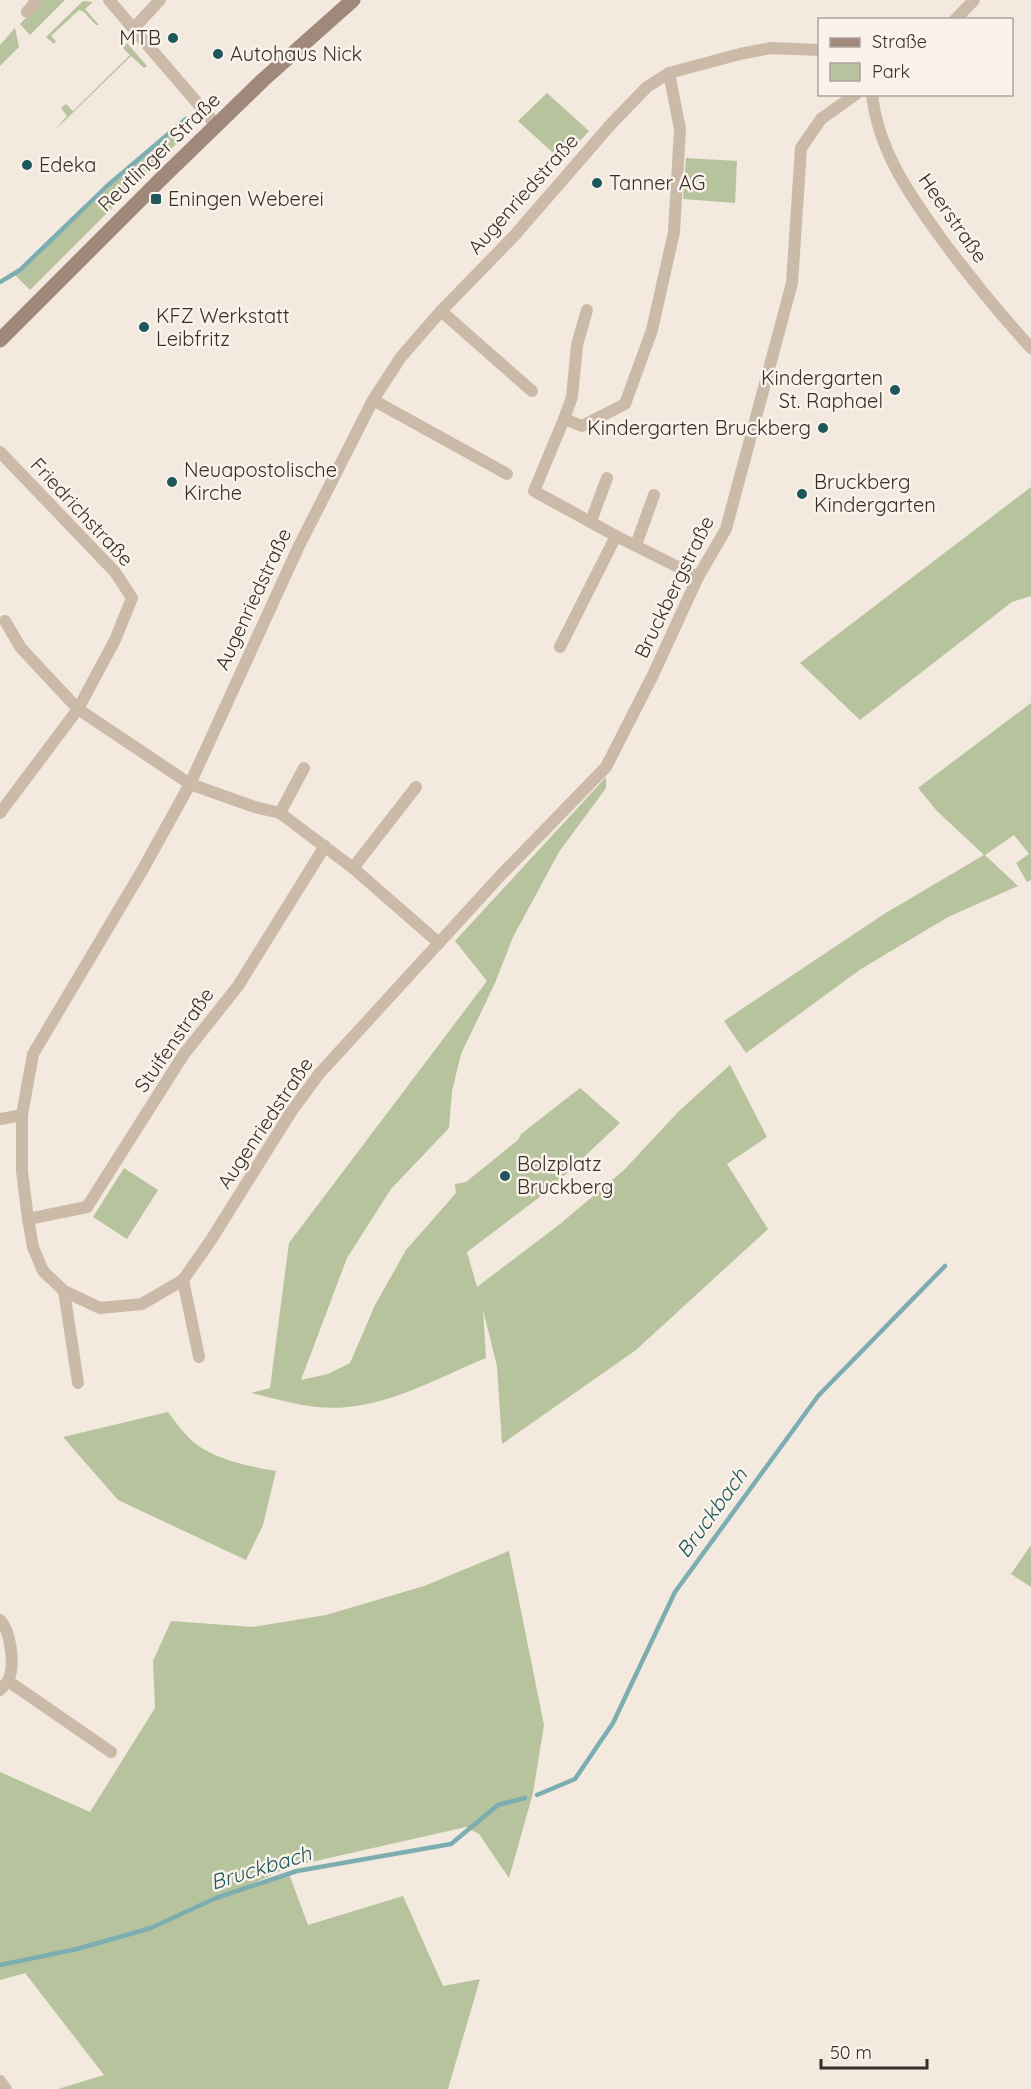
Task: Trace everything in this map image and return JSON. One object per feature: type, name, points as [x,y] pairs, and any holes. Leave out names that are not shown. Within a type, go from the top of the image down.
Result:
[{"type":"main road","name":"Reutlinger Straße","points":[[0,340],[161,179],[289,56],[353,0]]},
{"type":"street","points":[[27,12],[37,0]]},
{"type":"street","points":[[109,0],[217,126]]},
{"type":"street","points":[[134,28],[160,0]]},
{"type":"street","points":[[957,18],[974,0]]},
{"type":"street","name":"Augenriedstraße","points":[[440,943],[319,1074],[291,1112],[211,1240],[183,1280],[142,1304],[100,1308],[64,1291],[44,1271],[33,1247],[22,1171],[22,1115],[33,1054],[143,869],[190,784],[302,539],[373,400],[401,357],[441,311],[514,236],[612,123],[647,87],[669,73],[771,48],[818,50]]},
{"type":"street","points":[[564,419],[582,426],[625,404],[652,330],[674,232],[680,129],[669,73]]},
{"type":"street","name":"Bruckbergstraße","points":[[440,943],[501,875],[606,767],[653,675],[698,577],[726,529],[792,283],[801,148],[820,119],[853,96]]},
{"type":"street","name":"Heerstraße","points":[[872,96],[874,116],[880,133],[898,173],[912,196],[982,292],[1031,348]]},
{"type":"street","points":[[588,310],[577,345],[572,397],[534,490],[616,536],[698,577]]},
{"type":"street","points":[[441,311],[532,391]]},
{"type":"street","points":[[373,400],[507,474]]},
{"type":"street","name":"Friedrichstraße","points":[[0,452],[115,572],[132,598],[115,640],[78,709],[0,813]]},
{"type":"street","points":[[591,521],[607,478]]},
{"type":"street","points":[[636,545],[654,495]]},
{"type":"street","points":[[560,647],[616,536]]},
{"type":"street","points":[[5,621],[21,648],[78,709],[190,784],[255,807],[280,813],[353,868],[440,943]]},
{"type":"street","points":[[280,813],[304,768]]},
{"type":"street","points":[[353,868],[416,787]]},
{"type":"street","name":"Stuifenstraße","points":[[28,1219],[87,1207],[184,1054],[238,986],[325,846]]},
{"type":"street","points":[[0,1119],[22,1115]]},
{"type":"street","points":[[183,1280],[199,1357]]},
{"type":"street","points":[[64,1291],[78,1383]]},
{"type":"street","points":[[0,1620],[5,1626],[12,1656],[4,1685],[111,1752]]},
{"type":"street","points":[[0,2081],[6,2089]]},
{"type":"green space","points":[[43,0],[65,0],[30,35],[20,24]]},
{"type":"green space","points":[[83,1],[93,2],[85,9],[99,25],[79,10],[51,36],[56,41],[54,44],[46,37]]},
{"type":"green space","points":[[15,28],[19,47],[0,66],[0,45]]},
{"type":"green space","points":[[127,43],[147,66],[144,68],[131,56],[53,132],[67,116],[61,108],[66,104],[73,111],[130,55],[123,48]]},
{"type":"green space","points":[[547,93],[589,131],[562,161],[518,121]]},
{"type":"green space","points":[[186,122],[188,130],[183,137],[30,290],[15,275],[108,188]]},
{"type":"green space","points":[[686,158],[737,161],[735,203],[683,199]]},
{"type":"green space","points":[[1031,487],[1031,596],[1012,602],[860,720],[800,663]]},
{"type":"green space","points":[[1031,703],[1031,880],[1027,882],[1016,863],[1029,854],[1014,835],[985,855],[1018,886],[948,917],[861,969],[746,1053],[724,1021],[884,914],[984,855],[937,811],[918,788]]},
{"type":"green space","points":[[606,777],[606,788],[559,852],[513,937],[495,983],[461,1054],[452,1091],[449,1128],[391,1189],[347,1258],[301,1380],[328,1374],[350,1363],[375,1305],[406,1250],[456,1193],[455,1184],[466,1182],[518,1140],[521,1134],[580,1088],[620,1123],[549,1190],[467,1252],[477,1287],[560,1224],[624,1170],[679,1111],[730,1065],[767,1137],[727,1164],[768,1229],[636,1350],[502,1444],[497,1366],[483,1310],[486,1358],[400,1394],[365,1404],[335,1408],[298,1404],[251,1393],[270,1388],[289,1243],[487,981],[455,941]]},
{"type":"green space","points":[[124,1168],[158,1190],[127,1239],[93,1217]]},
{"type":"green space","points":[[168,1412],[189,1438],[207,1451],[242,1464],[276,1471],[263,1525],[246,1560],[118,1500],[63,1437]]},
{"type":"green space","points":[[1031,1545],[1031,1587],[1011,1574]]},
{"type":"green space","points":[[509,1551],[544,1725],[533,1793],[509,1878],[479,1834],[466,1827],[289,1867],[234,1892],[289,1874],[308,1925],[403,1896],[443,1986],[480,1979],[448,2089],[58,2089],[104,2075],[25,1973],[0,1980],[0,1772],[90,1812],[155,1708],[153,1661],[171,1621],[253,1627],[326,1615],[424,1586]]},
{"type":"waterway","points":[[0,282],[20,270],[107,186],[186,119]]},
{"type":"waterway","name":"Bruckbach","points":[[537,1795],[575,1779],[613,1723],[675,1592],[818,1396],[945,1266]]},
{"type":"waterway","name":"Bruckbach","points":[[0,1965],[77,1949],[151,1928],[216,1898],[297,1871],[451,1844],[498,1805],[525,1798]]},
{"type":"place","name":"MTB","points":[[173,38]]},
{"type":"place","name":"Autohaus Nick","points":[[218,54]]},
{"type":"place","name":"Edeka","points":[[27,165]]},
{"type":"place","name":"Tanner AG","points":[[597,183]]},
{"type":"place","name":"Eningen Weberei","points":[[156,199]]},
{"type":"place","name":"KFZ Werkstatt Leibfritz","points":[[144,327]]},
{"type":"place","name":"Kindergarten St. Raphael","points":[[895,390]]},
{"type":"place","name":"Kindergarten Bruckberg","points":[[823,428]]},
{"type":"place","name":"Neuapostolische Kirche","points":[[172,482]]},
{"type":"place","name":"Bruckberg Kindergarten","points":[[802,494]]},
{"type":"place","name":"Bolzplatz Bruckberg","points":[[505,1176]]}]
